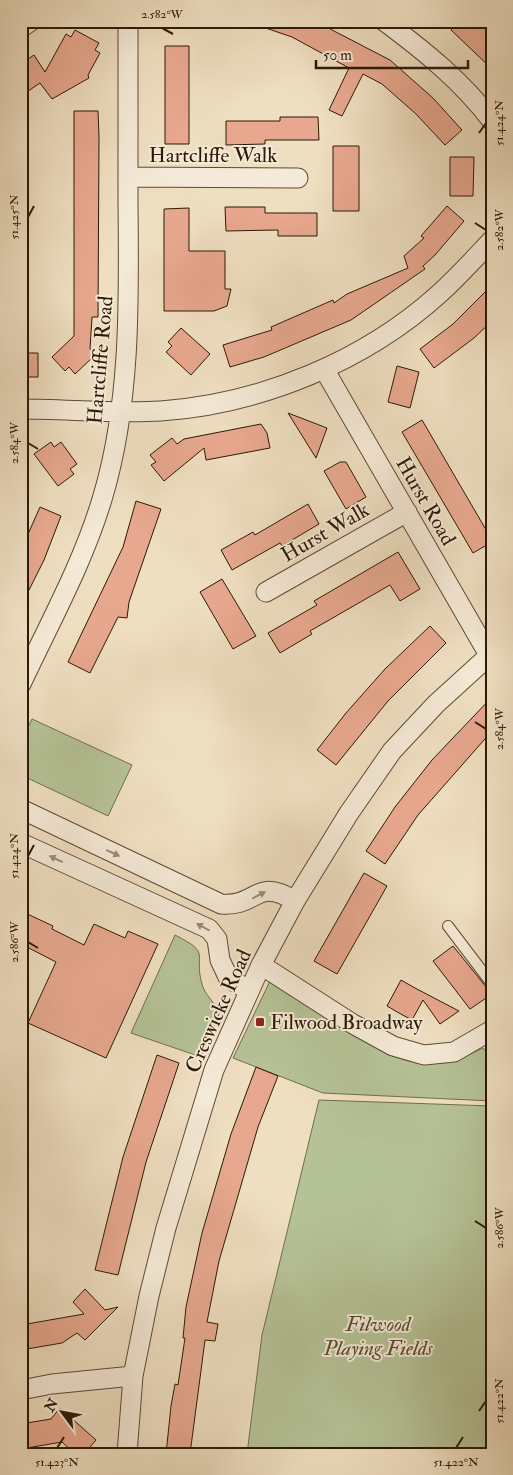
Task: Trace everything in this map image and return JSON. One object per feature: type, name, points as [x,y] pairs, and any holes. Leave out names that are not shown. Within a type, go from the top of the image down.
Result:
[{"type":"street","points":[[21,28],[31,21]]},
{"type":"street","name":"Hartcliffe Road","points":[[23,678],[93,526],[104,494],[121,410],[126,367],[129,288],[128,21]]},
{"type":"street","points":[[384,21],[438,64],[462,86],[492,121]]},
{"type":"street","name":"Hartcliffe Walk","points":[[128,177],[298,178]]},
{"type":"street","points":[[21,409],[161,411],[212,404],[261,392],[324,369],[372,343],[406,321],[439,294],[492,240]]},
{"type":"street","name":"Hurst Road","points":[[324,369],[490,654]]},
{"type":"street","name":"Hurst Walk","points":[[266,592],[407,512]]},
{"type":"street","name":"Creswicke Road","points":[[127,1454],[133,1376],[149,1296],[184,1165],[214,1070],[249,991],[295,901],[349,813],[392,751],[436,704],[490,654]]},
{"type":"street","points":[[21,809],[221,904],[234,905],[248,900],[264,890],[279,891],[295,901]]},
{"type":"street","points":[[21,843],[209,929],[217,939],[220,960],[228,977],[249,991]]},
{"type":"street","points":[[261,966],[385,1041],[424,1055],[454,1052],[492,1030]]},
{"type":"street","points":[[21,1390],[52,1384],[133,1376]]},
{"type":"lane","points":[[448,926],[492,984]]},
{"type":"green space","points":[[32,719],[132,765],[108,816],[21,775],[21,741]]},
{"type":"green space","points":[[175,935],[187,941],[198,951],[202,984],[219,1014],[201,1057],[131,1033]]},
{"type":"green space","points":[[271,979],[390,1055],[416,1062],[438,1063],[471,1054],[483,1048],[492,1058],[492,1101],[323,1093],[233,1058]]},
{"type":"green space","name":"Filwood Playing Fields","points":[[319,1100],[492,1106],[492,1454],[247,1454],[262,1335]]},
{"type":"building","points":[[254,21],[316,21],[390,60],[433,98],[462,130],[445,145],[416,114],[382,84],[363,74],[342,116],[329,110],[349,68],[292,37],[254,24]]},
{"type":"building","points":[[459,21],[492,21],[492,69],[451,30]]},
{"type":"building","points":[[75,30],[99,43],[95,50],[100,53],[88,75],[89,78],[52,99],[40,83],[21,96],[21,64],[34,55],[45,72],[66,34],[71,37]]},
{"type":"building","points":[[165,46],[189,46],[189,144],[165,144]]},
{"type":"building","points":[[74,111],[98,111],[99,137],[98,317],[92,317],[90,349],[95,355],[75,374],[69,367],[65,371],[52,357],[74,336]]},
{"type":"building","points":[[280,117],[318,117],[319,140],[265,140],[265,144],[226,145],[226,121],[280,121]]},
{"type":"building","points":[[333,146],[359,146],[359,211],[333,211]]},
{"type":"building","points":[[450,157],[474,157],[473,196],[450,196]]},
{"type":"building","points":[[447,206],[464,221],[423,266],[425,269],[351,320],[264,357],[230,367],[223,345],[272,330],[271,327],[333,300],[334,303],[347,294],[408,268],[404,256],[424,238],[421,236]]},
{"type":"building","points":[[225,207],[265,207],[265,213],[317,213],[317,236],[278,236],[278,230],[226,231]]},
{"type":"building","points":[[189,208],[189,251],[225,251],[225,289],[231,289],[227,306],[214,311],[164,311],[164,209]]},
{"type":"building","points":[[492,285],[492,321],[474,338],[434,368],[420,349],[453,324]]},
{"type":"building","points":[[181,328],[210,354],[191,375],[166,352],[172,346],[168,342]]},
{"type":"building","points":[[21,353],[38,353],[38,377],[21,377]]},
{"type":"building","points":[[397,366],[419,372],[410,408],[388,402]]},
{"type":"building","points":[[288,413],[327,428],[316,458]]},
{"type":"building","points":[[422,420],[492,540],[492,542],[473,553],[402,432]]},
{"type":"building","points":[[261,424],[267,433],[270,448],[206,460],[204,448],[164,481],[151,465],[156,462],[150,455],[172,438],[177,444],[184,439]]},
{"type":"building","points":[[51,442],[54,447],[61,442],[77,464],[70,469],[74,474],[58,486],[34,454]]},
{"type":"building","points":[[340,462],[346,462],[366,497],[346,509],[324,471]]},
{"type":"building","points":[[136,501],[161,509],[129,602],[127,618],[118,617],[90,673],[68,662],[123,547]]},
{"type":"building","points":[[308,504],[319,524],[282,546],[280,543],[232,570],[221,550],[253,532],[255,535]]},
{"type":"building","points":[[40,507],[61,516],[44,560],[21,606],[21,550]]},
{"type":"building","points":[[398,552],[420,589],[400,601],[390,585],[310,631],[312,634],[280,653],[268,633],[317,605],[314,601]]},
{"type":"building","points":[[222,579],[256,636],[233,649],[200,592]]},
{"type":"building","points":[[430,626],[446,643],[388,701],[336,765],[317,750],[346,713],[385,669]]},
{"type":"building","points":[[492,697],[492,731],[418,815],[385,864],[366,851],[395,807],[432,760]]},
{"type":"building","points":[[364,873],[387,886],[337,974],[314,961]]},
{"type":"building","points":[[21,911],[53,926],[52,929],[84,945],[94,924],[125,938],[128,931],[158,944],[106,1058],[28,1023],[56,962],[21,944]]},
{"type":"building","points":[[453,946],[487,988],[492,991],[492,994],[470,1009],[433,961]]},
{"type":"building","points":[[401,980],[459,1011],[440,1024],[423,1000],[412,1020],[387,1006]]},
{"type":"building","points":[[157,1055],[179,1063],[146,1162],[118,1275],[95,1270],[123,1157]]},
{"type":"building","points":[[256,1067],[278,1076],[258,1127],[219,1261],[207,1322],[218,1324],[215,1341],[205,1340],[190,1454],[166,1454],[171,1406],[175,1384],[178,1385],[185,1338],[183,1338],[186,1307],[202,1233],[231,1134]]},
{"type":"building","points":[[85,1289],[105,1310],[118,1307],[85,1340],[77,1333],[62,1343],[21,1350],[21,1325],[84,1314],[73,1302]]},
{"type":"building","points":[[60,1408],[96,1440],[84,1454],[75,1454],[62,1442],[21,1449],[21,1424],[51,1419]]},
{"type":"place","name":"Filwood Broadway","points":[[260,1022]]}]
